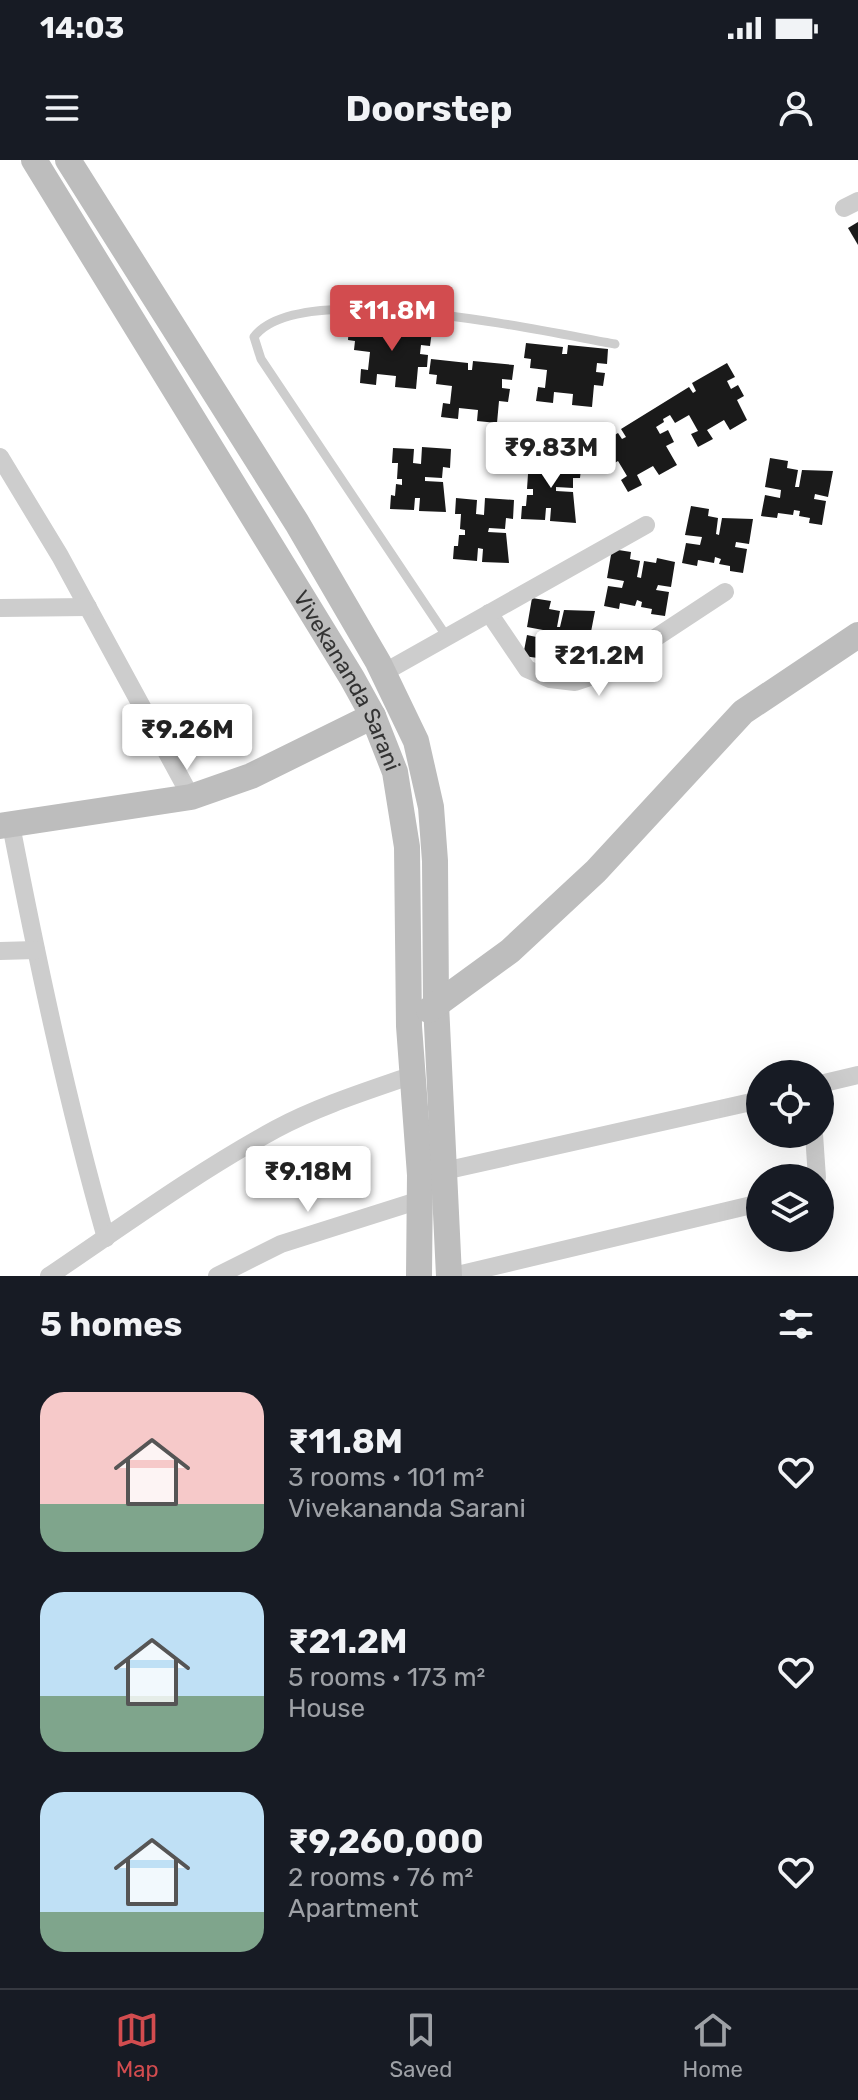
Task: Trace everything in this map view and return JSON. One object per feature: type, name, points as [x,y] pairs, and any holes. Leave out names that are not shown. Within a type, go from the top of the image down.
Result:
[{"type":"street","name":"Vivekananda Sarani","points":[[34,160],[373,716],[395,772],[407,847],[409,1026],[413,1075],[429,1182],[451,1276]]},
{"type":"street","name":"Vivekananda Sarani","points":[[68,160],[297,523],[383,673],[416,741],[431,807],[436,1004],[429,1182],[419,1276]]},
{"type":"street","points":[[129,314],[154,298]]},
{"type":"street","points":[[0,457],[88,607],[191,797]]},
{"type":"street","points":[[383,673],[646,525]]},
{"type":"street","points":[[489,613],[527,669],[550,679],[575,682],[602,673],[725,592]]},
{"type":"street","points":[[0,608],[88,607]]},
{"type":"street","points":[[409,1026],[510,951],[585,881],[743,712],[858,635]]},
{"type":"street","points":[[106,1238],[75,1128],[6,825],[191,797],[251,776],[373,716]]},
{"type":"street","points":[[0,951],[36,950]]},
{"type":"street","points":[[49,1276],[276,1129],[327,1106],[413,1075]]},
{"type":"street","points":[[834,1081],[858,1075]]},
{"type":"street","points":[[217,1276],[281,1244],[429,1182],[746,1103]]},
{"type":"street","points":[[451,1276],[746,1206]]},
{"type":"lane","points":[[447,637],[261,359],[254,337],[260,329],[280,318],[309,309],[366,308],[615,344]]},
{"type":"building","points":[[858,222],[858,245],[848,228]]},
{"type":"building","points":[[349,325],[387,329],[386,336],[390,336],[391,327],[432,331],[430,346],[421,345],[420,354],[428,355],[427,367],[418,367],[416,389],[395,387],[396,376],[377,374],[376,385],[360,383],[361,369],[368,370],[370,352],[354,350],[355,341],[348,340]]},
{"type":"building","points":[[526,343],[563,347],[562,354],[567,354],[568,345],[608,349],[607,364],[597,363],[596,372],[605,373],[603,386],[594,385],[592,407],[572,405],[573,394],[554,392],[553,403],[536,401],[538,387],[545,388],[547,370],[530,368],[531,359],[524,358]]},
{"type":"building","points":[[431,359],[468,363],[468,370],[472,370],[473,361],[514,365],[512,380],[502,379],[502,388],[510,389],[508,402],[499,401],[497,423],[477,421],[478,410],[459,408],[458,419],[441,417],[443,403],[450,404],[452,386],[436,384],[437,375],[429,374]]},
{"type":"building","points":[[727,363],[735,377],[727,381],[731,389],[738,385],[744,396],[737,400],[747,420],[730,430],[724,420],[707,430],[713,439],[698,447],[691,434],[698,431],[689,415],[675,423],[670,415],[663,419],[664,422],[656,427],[660,434],[668,430],[674,442],[666,446],[677,465],[659,475],[653,466],[637,475],[642,485],[628,492],[621,480],[627,476],[618,461],[604,469],[599,460],[593,464],[586,451],[618,433],[622,439],[626,437],[621,429],[689,387],[693,393],[696,391],[692,383]]},
{"type":"building","points":[[422,447],[451,449],[450,468],[443,467],[442,478],[425,477],[425,481],[443,482],[446,512],[419,511],[420,498],[415,498],[414,510],[390,509],[396,484],[402,485],[402,479],[397,479],[398,463],[392,463],[393,448],[414,449],[413,463],[421,464]]},
{"type":"building","points":[[524,458],[544,459],[543,474],[552,474],[552,458],[582,459],[580,478],[573,478],[573,488],[556,487],[556,491],[573,492],[576,523],[550,521],[551,508],[546,508],[545,520],[521,519],[527,495],[533,495],[533,489],[527,489],[528,474],[522,473]]},
{"type":"building","points":[[770,458],[788,461],[787,468],[798,470],[795,487],[799,487],[802,470],[833,471],[828,497],[815,494],[814,499],[826,501],[822,525],[809,523],[810,518],[799,516],[800,511],[794,510],[793,515],[778,513],[777,518],[761,516],[765,495],[780,498],[781,490],[765,487]]},
{"type":"building","points":[[456,498],[477,500],[476,514],[484,515],[485,498],[514,500],[513,519],[506,518],[505,529],[489,528],[488,532],[506,533],[509,563],[482,562],[483,549],[478,548],[477,561],[453,559],[459,535],[465,535],[465,530],[460,529],[461,514],[455,514]]},
{"type":"building","points":[[691,506],[709,509],[708,516],[718,518],[716,534],[719,535],[722,518],[753,519],[749,544],[736,542],[735,547],[747,549],[743,573],[730,571],[730,566],[719,564],[721,559],[715,557],[714,563],[698,560],[697,566],[682,563],[686,543],[700,545],[702,537],[685,535]]},
{"type":"building","points":[[612,549],[631,552],[630,559],[640,561],[637,577],[641,578],[644,561],[656,563],[657,558],[675,562],[671,587],[658,585],[656,590],[669,592],[665,616],[651,614],[652,609],[641,607],[642,602],[637,600],[635,606],[620,603],[619,609],[604,606],[608,586],[622,588],[624,581],[607,578]]},
{"type":"building","points":[[532,598],[551,601],[549,609],[560,611],[557,627],[560,627],[564,610],[595,611],[590,637],[577,634],[576,639],[588,641],[584,665],[571,663],[572,658],[561,657],[562,651],[556,650],[555,655],[540,653],[538,658],[523,656],[527,635],[541,638],[543,630],[527,627]]}]
